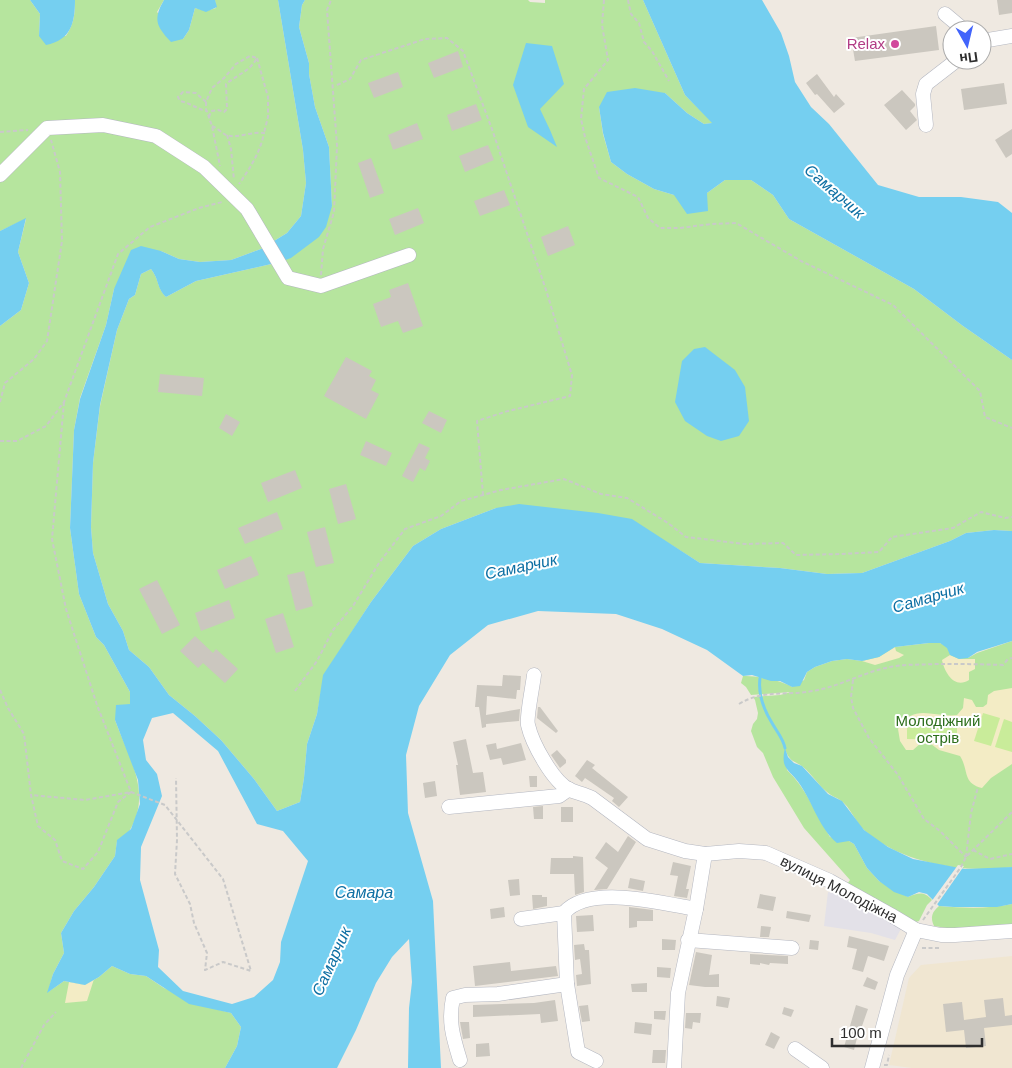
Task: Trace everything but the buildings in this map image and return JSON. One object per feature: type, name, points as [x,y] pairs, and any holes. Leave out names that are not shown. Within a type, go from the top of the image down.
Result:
[{"type":"street","points":[[946,14],[953,20]]},
{"type":"street","points":[[992,39],[1012,36]]},
{"type":"street","points":[[926,124],[923,94],[926,84],[944,70]]},
{"type":"street","points":[[0,175],[47,128],[103,126],[156,136],[204,168],[235,196],[247,209],[288,278],[320,286],[408,255]]},
{"type":"street","name":"вулиця Молодіжна","points":[[534,674],[527,724],[536,746],[552,774],[569,789],[592,798],[647,839],[685,851],[705,854],[739,851],[766,853],[830,881],[916,930],[940,935],[1012,931]]},
{"type":"street","points":[[448,807],[559,796],[569,789]]},
{"type":"street","points":[[674,1068],[678,993],[696,910],[705,854]]},
{"type":"street","points":[[596,1061],[578,1052],[567,984],[564,913],[570,905],[598,898],[633,898],[696,910]]},
{"type":"street","points":[[520,919],[564,913]]},
{"type":"street","points":[[872,1068],[897,975],[916,930]]},
{"type":"street","points":[[688,940],[792,948]]},
{"type":"street","points":[[460,1060],[453,1037],[450,1013],[453,998],[465,995],[498,994],[567,984]]},
{"type":"street","points":[[795,1049],[822,1068]]},
{"type":"path","points":[[320,286],[323,249],[334,212],[337,146],[327,10],[331,0]]},
{"type":"path","points":[[604,0],[602,25],[608,60],[584,88],[582,119],[585,137],[599,178],[638,197],[648,218],[660,228],[736,223],[801,261],[893,305],[980,391],[985,417],[1012,428]]},
{"type":"path","points":[[628,0],[631,14],[639,23],[644,42],[652,51],[669,81]]},
{"type":"path","points":[[337,85],[350,79],[361,60],[425,39],[447,38],[463,51],[493,132],[546,290],[572,375],[570,396],[508,411],[477,421],[483,495]]},
{"type":"path","points":[[220,183],[220,164],[206,102],[212,88],[236,64],[250,56],[257,58]]},
{"type":"path","points":[[209,117],[211,111],[218,110],[224,112],[226,108],[226,84],[235,76],[247,71],[257,58]]},
{"type":"path","points":[[131,792],[97,705],[66,608],[52,539],[64,402],[118,254],[150,227],[235,196],[262,145],[268,117],[268,97],[257,58]]},
{"type":"path","points":[[206,102],[196,93],[183,92],[178,97],[180,101],[207,111]]},
{"type":"path","points":[[212,126],[227,135],[264,133]]},
{"type":"path","points":[[0,132],[47,128],[60,172],[62,241],[47,341],[34,359],[5,383],[0,402]]},
{"type":"path","points":[[227,135],[231,149],[235,196]]},
{"type":"path","points":[[0,441],[17,441],[46,426],[64,402]]},
{"type":"path","points":[[295,691],[317,661],[333,630],[354,606],[379,563],[405,529],[441,516],[461,501],[501,490],[564,479],[601,494],[627,498],[668,523],[686,537],[745,544],[783,543],[796,554],[879,552],[892,537],[953,528],[982,512],[1005,518],[1012,517]]},
{"type":"path","points":[[739,704],[761,694],[814,691],[853,680],[868,672],[897,666],[953,663],[1003,665],[1008,659],[1012,658]]},
{"type":"path","points":[[853,680],[851,697],[853,708],[869,738],[898,775],[924,819],[940,831],[966,857]]},
{"type":"path","points":[[0,690],[8,708],[24,734],[31,795],[38,826],[55,840],[62,861],[83,869],[98,852],[118,802],[131,792]]},
{"type":"path","points":[[31,795],[85,800],[131,792],[165,805],[176,820],[222,879],[251,971],[223,962],[205,970],[207,953],[194,923],[190,904],[176,874],[176,820],[176,778]]},
{"type":"path","points":[[925,917],[961,868],[966,857],[971,814],[978,787]]},
{"type":"path","points":[[966,857],[1012,812]]},
{"type":"path","points":[[973,850],[990,859],[1012,854]]},
{"type":"path","points":[[21,1068],[44,1025],[56,1012]]},
{"type":"shaded area","points":[[828,892],[847,896],[903,925],[895,940],[871,933],[824,926]]},
{"type":"shaded area","points":[[1012,956],[1012,1068],[912,1068],[889,1065],[909,978],[921,965]]},
{"type":"green space","points":[[0,0],[30,0],[40,14],[39,36],[66,36],[74,19],[75,0],[164,0],[157,12],[183,39],[189,30],[195,8],[206,11],[216,8],[215,0],[278,0],[303,150],[306,183],[301,216],[287,233],[261,249],[231,260],[200,262],[179,259],[161,251],[114,289],[106,325],[80,398],[74,430],[70,528],[79,594],[96,637],[104,645],[130,692],[130,704],[115,720],[131,759],[138,787],[139,800],[137,814],[131,828],[117,841],[115,856],[94,887],[74,911],[61,933],[64,953],[53,974],[48,992],[64,981],[85,985],[99,977],[112,966],[130,974],[146,976],[164,988],[212,1008],[231,1013],[241,1027],[237,1046],[225,1068],[0,1068],[0,326],[21,310],[29,283],[18,252],[26,219],[0,231]]},
{"type":"green space","points":[[305,0],[528,0],[530,2],[545,3],[545,0],[643,0],[685,95],[713,123],[704,124],[687,113],[665,93],[599,107],[603,134],[611,162],[627,174],[654,189],[674,195],[707,193],[725,180],[751,180],[773,195],[789,219],[914,289],[1012,360],[1012,531],[994,530],[966,533],[950,541],[862,573],[827,574],[780,568],[700,563],[670,544],[496,508],[441,529],[413,546],[371,602],[324,675],[317,714],[307,744],[300,802],[277,811],[254,779],[221,740],[169,695],[149,667],[129,650],[123,631],[108,604],[93,553],[91,527],[93,463],[100,406],[117,330],[129,299],[135,295],[141,274],[151,269],[166,297],[196,281],[280,262],[332,206],[329,147],[315,107],[309,63],[299,27],[302,5]]},
{"type":"green space","name":"Молодіжний острів","points":[[1012,641],[1012,867],[974,869],[954,867],[934,864],[896,851],[864,830],[844,803],[829,793],[806,770],[791,759],[785,749],[787,770],[805,793],[830,837],[854,844],[867,868],[879,881],[908,897],[921,894],[926,895],[932,900],[927,905],[919,921],[912,923],[844,888],[850,880],[804,828],[773,777],[751,731],[758,713],[753,697],[780,695],[791,692],[751,695],[741,683],[743,676],[769,679],[792,687],[804,680],[807,672],[815,667],[832,661],[847,659],[862,661],[895,647],[940,643],[968,658]]},
{"type":"green space","points":[[983,713],[1000,718],[991,746],[974,741]]},
{"type":"green space","points":[[907,719],[957,720],[957,740],[907,739]]},
{"type":"green space","points":[[1004,719],[1012,722],[1012,752],[995,747]]},
{"type":"green space","points":[[1012,904],[1012,924],[960,930],[934,926],[932,920],[933,913],[939,906],[976,908]]},
{"type":"sand","points":[[895,647],[896,651],[904,655],[875,665],[862,661],[879,657]]},
{"type":"sand","points":[[950,655],[959,659],[975,659],[975,669],[969,672],[969,680],[959,683],[951,679],[942,660]]},
{"type":"sand","points":[[1012,688],[1012,764],[991,778],[982,788],[971,783],[960,756],[939,750],[931,744],[921,743],[913,750],[906,750],[900,741],[898,729],[910,716],[917,713],[957,715],[963,708],[964,698],[972,700],[976,707],[983,707],[987,704],[988,695],[994,691]]},
{"type":"sand","points":[[94,979],[87,1001],[65,1003],[69,982],[85,985]]},
{"type":"water","points":[[30,0],[75,0],[74,16],[66,35],[54,43],[46,45],[39,36],[40,14]]},
{"type":"water","points":[[164,0],[215,0],[217,7],[206,12],[195,8],[189,30],[183,39],[171,42],[159,27],[157,17]]},
{"type":"water","name":"Самара","points":[[278,0],[305,0],[302,5],[299,27],[309,63],[315,107],[329,147],[332,206],[326,227],[319,237],[291,258],[196,281],[166,297],[151,269],[141,274],[135,295],[129,299],[117,330],[100,405],[93,463],[91,527],[93,553],[108,604],[123,631],[129,650],[149,667],[169,695],[221,740],[254,779],[277,811],[300,802],[307,744],[317,714],[323,675],[371,602],[413,546],[441,529],[496,508],[519,504],[632,519],[700,563],[780,568],[827,574],[862,573],[950,541],[966,533],[994,530],[1012,531],[1012,641],[977,652],[968,658],[959,659],[950,655],[947,648],[940,643],[895,647],[879,657],[862,661],[847,659],[832,661],[815,667],[807,672],[800,686],[792,687],[780,681],[771,681],[752,675],[743,676],[707,650],[662,629],[616,614],[538,611],[488,625],[450,655],[419,706],[406,755],[408,813],[433,901],[441,1068],[408,1068],[409,1008],[412,982],[409,939],[392,957],[376,983],[337,1068],[225,1068],[237,1046],[241,1027],[231,1013],[189,1004],[146,976],[130,974],[112,966],[99,977],[85,985],[64,981],[47,993],[53,974],[64,953],[61,933],[74,911],[94,887],[115,856],[117,840],[131,829],[140,804],[138,780],[115,720],[116,705],[130,704],[130,692],[104,645],[96,637],[79,594],[70,528],[74,430],[80,399],[106,325],[114,289],[131,250],[141,246],[161,251],[179,259],[200,262],[231,260],[261,249],[287,233],[301,216],[306,183],[303,150]],"holes":[[[173,713],[218,751],[257,824],[283,831],[308,861],[281,942],[280,962],[273,980],[254,997],[232,1004],[183,991],[158,967],[159,950],[140,880],[141,847],[162,796],[157,774],[146,760],[143,740],[152,718]]]},
{"type":"water","name":"Самарчик","points":[[643,0],[762,0],[781,33],[795,82],[811,107],[829,124],[878,185],[919,197],[961,197],[998,202],[1012,213],[1012,360],[914,289],[789,219],[773,195],[751,180],[725,180],[707,193],[708,211],[687,214],[674,195],[654,189],[627,174],[611,162],[603,133],[599,107],[607,92],[635,88],[665,93],[687,113],[704,124],[712,123],[685,95]]},
{"type":"water","points":[[526,43],[552,46],[564,84],[540,109],[557,147],[528,127],[513,85]]},
{"type":"water","points":[[26,218],[18,252],[29,283],[21,310],[0,326],[0,231]]},
{"type":"water","points":[[705,347],[735,370],[745,387],[749,421],[739,436],[721,441],[707,436],[685,421],[675,402],[682,361],[694,349]]},
{"type":"water","points":[[785,748],[788,757],[794,763],[802,766],[828,794],[842,801],[864,830],[888,847],[913,859],[965,869],[1012,867],[1012,904],[997,907],[939,906],[927,894],[919,892],[908,897],[894,892],[879,881],[867,868],[854,844],[849,841],[837,843],[830,836],[801,786],[787,770],[784,763]]},
{"type":"pier","points":[[958,865],[964,866],[936,906],[931,902]]},
{"type":"waterway","points":[[760,678],[760,690],[764,707],[785,748]]},
{"type":"place","name":"Relax","points":[[895,44]]}]
